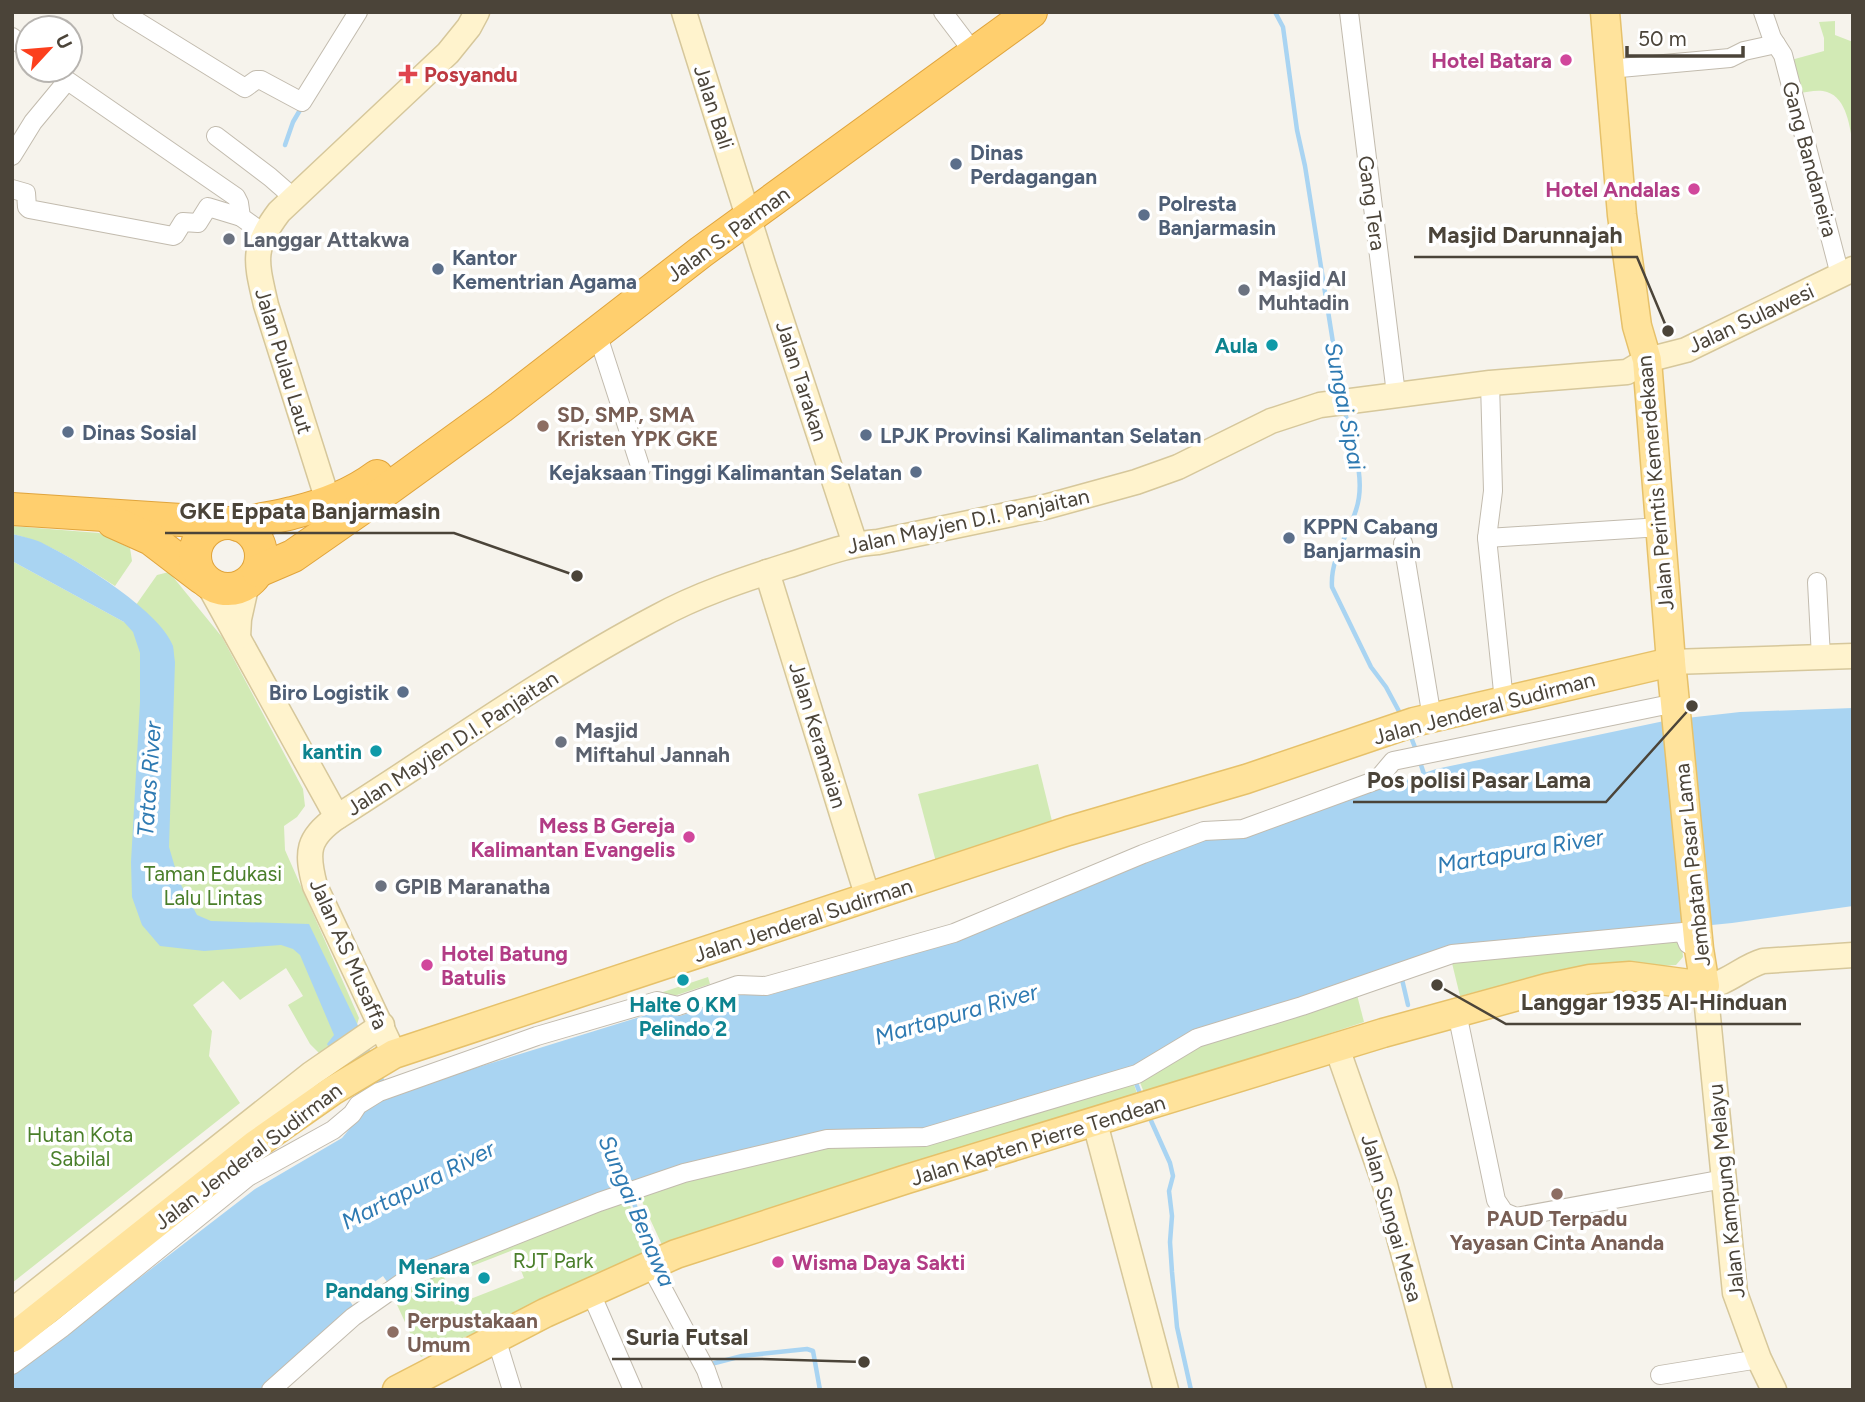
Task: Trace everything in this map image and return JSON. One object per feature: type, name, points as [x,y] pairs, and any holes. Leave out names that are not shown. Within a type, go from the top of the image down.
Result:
[{"type":"highway","name":"Jalan S. Parman","points":[[252,577],[293,556],[359,510],[611,323],[746,209],[1004,12]]},
{"type":"highway","name":"Jalan S. Parman","points":[[233,524],[295,513],[370,481],[746,209],[1031,12]]},
{"type":"highway","points":[[12,509],[92,513],[233,524],[255,537],[261,559],[252,577],[231,590],[220,589],[204,580],[151,539],[92,513]]},
{"type":"highway","points":[[204,580],[194,558],[195,547],[207,530],[233,524]]},
{"type":"main road","points":[[263,233],[279,212],[448,53],[469,27],[477,12]]},
{"type":"main road","name":"Jalan Bali","points":[[684,12],[746,209]]},
{"type":"main road","name":"Jalan Perintis Kemerdekaan","points":[[1605,12],[1624,227],[1637,326],[1647,360],[1671,662]]},
{"type":"main road","name":"Jalan Tarakan","points":[[746,209],[855,544]]},
{"type":"main road","name":"Jalan Pulau Laut","points":[[263,233],[258,263],[266,305],[328,501]]},
{"type":"main road","name":"Jalan Sulawesi","points":[[1647,360],[1686,350],[1847,272]]},
{"type":"main road","name":"Jalan Mayjen D.I. Panjaitan","points":[[337,817],[493,715],[648,622],[712,592],[767,572],[855,544],[878,542],[1045,507],[1136,482],[1178,467],[1271,421],[1326,404],[1490,383],[1606,376],[1627,372],[1647,360]]},
{"type":"main road","name":"Jalan Keramaian","points":[[767,572],[868,898]]},
{"type":"main road","points":[[238,637],[239,619],[252,577]]},
{"type":"main road","points":[[204,580],[337,817]]},
{"type":"main road","points":[[1671,662],[1853,656]]},
{"type":"main road","name":"Jalan Jenderal Sudirman","points":[[12,1311],[339,1080],[393,1068],[868,898],[1068,831],[1246,779],[1423,720],[1671,662]]},
{"type":"main road","name":"Jembatan Pasar Lama","points":[[1671,662],[1669,702],[1705,986]]},
{"type":"main road","name":"Jalan AS Musaffa","points":[[337,817],[316,835],[311,844],[309,860],[316,886],[351,965],[374,1031],[393,1068]]},
{"type":"main road","points":[[1705,986],[1720,983],[1751,964],[1763,961],[1853,955]]},
{"type":"main road","name":"Jalan Kapten Pierre Tendean","points":[[405,1388],[496,1338],[590,1291],[656,1262],[907,1179],[1338,1048],[1547,988],[1590,979],[1630,975],[1705,986]]},
{"type":"main road","name":"Jalan Kampung Melayu","points":[[1705,986],[1735,1293],[1759,1359],[1774,1390]]},
{"type":"main road","name":"Jalan Jenderal Sudirman","points":[[12,1338],[339,1080],[374,1031]]},
{"type":"main road","name":"Jalan Sungai Mesa","points":[[1338,1048],[1385,1185],[1440,1390]]},
{"type":"main road","points":[[1095,1123],[1166,1390]]},
{"type":"street","points":[[122,12],[245,88],[261,79],[300,102],[306,99],[334,48],[358,12]]},
{"type":"street","points":[[943,12],[965,41]]},
{"type":"street","name":"Gang Tera","points":[[1349,12],[1396,394]]},
{"type":"street","name":"Gang Bandaneira","points":[[1763,12],[1783,55],[1847,272]]},
{"type":"street","points":[[1609,69],[1731,58],[1735,53],[1776,44]]},
{"type":"street","points":[[12,156],[33,122],[65,84]]},
{"type":"street","points":[[71,84],[236,197],[241,216]]},
{"type":"street","points":[[216,136],[294,198]]},
{"type":"street","points":[[12,189],[26,193],[29,209],[173,236],[183,222],[198,223],[208,207],[241,216],[263,233]]},
{"type":"street","points":[[611,323],[598,336],[641,469]]},
{"type":"street","points":[[1490,383],[1493,491],[1488,537],[1504,701]]},
{"type":"street","points":[[1488,537],[1661,527]]},
{"type":"street","points":[[1403,542],[1423,720]]},
{"type":"street","points":[[1817,582],[1821,657]]},
{"type":"street","points":[[12,1365],[62,1328],[247,1177],[335,1128],[368,1099],[393,1068],[537,1036],[657,1001],[678,1006],[738,985],[766,986],[954,933],[1143,853],[1204,831],[1243,829],[1377,780],[1394,761],[1669,702]]},
{"type":"street","points":[[271,1390],[353,1317],[410,1277],[599,1202],[684,1173],[827,1139],[925,1137],[1137,1074],[1197,1038],[1302,1006],[1452,954],[1683,932],[1688,944],[1699,945]]},
{"type":"street","points":[[1457,1013],[1496,1200],[1507,1215],[1516,1217],[1724,1179]]},
{"type":"street","points":[[335,1128],[339,1080]]},
{"type":"street","points":[[656,1262],[713,1390]]},
{"type":"street","points":[[590,1291],[633,1390]]},
{"type":"street","points":[[496,1338],[512,1390]]},
{"type":"street","points":[[1660,1375],[1759,1359]]},
{"type":"green space","points":[[1835,21],[1835,35],[1853,42],[1853,145],[1846,114],[1839,100],[1824,91],[1799,93],[1791,60],[1824,51],[1824,38],[1819,22]]},
{"type":"green space","points":[[12,526],[99,533],[130,548],[132,561],[115,586],[53,549],[12,534]]},
{"type":"green space","points":[[12,561],[124,622],[157,575],[169,572],[222,637],[303,789],[305,806],[297,817],[284,826],[285,850],[359,1018],[355,1031],[319,1053],[310,1044],[288,1005],[303,996],[286,968],[240,1000],[223,981],[193,1005],[212,1031],[209,1056],[240,1103],[12,1283]]},
{"type":"green space","points":[[1038,764],[1052,821],[936,862],[918,794]]},
{"type":"green space","points":[[1681,935],[1683,957],[1676,965],[1546,974],[1460,996],[1451,959]]},
{"type":"green space","points":[[708,977],[710,984],[665,999],[663,992]]},
{"type":"green space","points":[[1356,991],[1364,1022],[1145,1095],[1139,1080],[1201,1041]]},
{"type":"green space","points":[[1132,1078],[1139,1100],[771,1208],[662,1245],[639,1195],[691,1175]]},
{"type":"green space","name":"RJT Park","points":[[627,1199],[651,1253],[421,1357],[393,1296],[411,1282]],"holes":[[[513,1250],[524,1278],[455,1305],[444,1277]]]},
{"type":"water","points":[[12,534],[38,541],[93,572],[134,601],[165,632],[173,646],[175,662],[169,847],[179,881],[197,915],[211,921],[309,924],[391,1094],[659,1011],[680,1016],[740,995],[770,995],[898,953],[1205,840],[1241,835],[1436,769],[1669,720],[1740,712],[1853,708],[1853,906],[1732,923],[1451,951],[1135,1067],[920,1131],[701,1161],[626,1183],[621,1188],[388,1283],[383,1276],[349,1300],[354,1307],[262,1390],[12,1390],[12,1376],[255,1189],[342,1138],[365,1110],[327,1044],[334,1035],[300,955],[293,949],[281,945],[204,951],[160,946],[142,925],[132,897],[131,862],[140,702],[140,653],[133,632],[124,622],[12,561]]},
{"type":"waterway","name":"Sungai Sipai","points":[[1275,12],[1283,27],[1297,130],[1341,393]]},
{"type":"waterway","points":[[285,145],[293,122],[303,105]]},
{"type":"waterway","name":"Sungai Sipai","points":[[1344,408],[1357,459],[1360,485],[1353,520],[1334,566],[1332,587],[1371,667],[1386,687],[1401,715]]},
{"type":"waterway","name":"Sungai Sipai","points":[[1409,732],[1416,750]]},
{"type":"waterway","name":"Sungai Sipai","points":[[1419,759],[1425,777]]},
{"type":"waterway","points":[[1401,975],[1408,1005]]},
{"type":"waterway","points":[[1134,1078],[1141,1096]]},
{"type":"waterway","points":[[1148,1114],[1173,1176],[1169,1191],[1172,1272],[1177,1327],[1191,1390]]},
{"type":"waterway","name":"Sungai Benawa","points":[[631,1195],[652,1253]]},
{"type":"waterway","name":"Sungai Benawa","points":[[709,1362],[711,1364],[742,1356],[807,1349],[813,1351],[820,1390]]},
{"type":"place","name":"Hotel Batara","points":[[1566,60]]},
{"type":"place","name":"Posyandu","points":[[408,74]]},
{"type":"place","name":"Dinas Perdagangan","points":[[956,164]]},
{"type":"place","name":"Hotel Andalas","points":[[1694,189]]},
{"type":"place","name":"Polresta Banjarmasin","points":[[1144,215]]},
{"type":"place","name":"Langgar Attakwa","points":[[229,239]]},
{"type":"place","name":"Kantor Kementrian Agama","points":[[438,269]]},
{"type":"place","name":"Masjid Al Muhtadin","points":[[1244,290]]},
{"type":"place","name":"Masjid Darunnajah","points":[[1668,331]]},
{"type":"place","name":"Aula","points":[[1272,345]]},
{"type":"place","name":"SD, SMP, SMA Kristen YPK GKE","points":[[543,426]]},
{"type":"place","name":"Dinas Sosial","points":[[68,432]]},
{"type":"place","name":"LPJK Provinsi Kalimantan Selatan","points":[[866,435]]},
{"type":"place","name":"Kejaksaan Tinggi Kalimantan Selatan","points":[[916,472]]},
{"type":"place","name":"KPPN Cabang Banjarmasin","points":[[1289,538]]},
{"type":"place","name":"GKE Eppata Banjarmasin","points":[[577,576]]},
{"type":"place","name":"Biro Logistik","points":[[403,692]]},
{"type":"place","name":"Pos polisi Pasar Lama","points":[[1692,706]]},
{"type":"place","name":"Masjid Miftahul Jannah","points":[[561,742]]},
{"type":"place","name":"kantin","points":[[376,751]]},
{"type":"place","name":"Mess B Gereja Kalimantan Evangelis","points":[[689,837]]},
{"type":"place","name":"GPIB Maranatha","points":[[381,886]]},
{"type":"place","name":"Hotel Batung Batulis","points":[[427,965]]},
{"type":"place","name":"Halte 0 KM Pelindo 2","points":[[683,980]]},
{"type":"place","name":"Langgar 1935 Al-Hinduan","points":[[1437,985]]},
{"type":"place","name":"PAUD Terpadu Yayasan Cinta Ananda","points":[[1557,1194]]},
{"type":"place","name":"Wisma Daya Sakti","points":[[778,1262]]},
{"type":"place","name":"Menara Pandang Siring","points":[[484,1278]]},
{"type":"place","name":"Perpustakaan Umum","points":[[393,1332]]},
{"type":"place","name":"Suria Futsal","points":[[864,1362]]},
{"type":"water label","name":"Tatas River","points":[[149,779]]},
{"type":"water label","name":"Martapura River","points":[[1520,851]]},
{"type":"water label","name":"Martapura River","points":[[956,1014]]},
{"type":"water label","name":"Martapura River","points":[[418,1185]]},
{"type":"park label","name":"Taman Edukasi Lalu Lintas","points":[[213,885]]},
{"type":"park label","name":"Hutan Kota Sabilal","points":[[80,1146]]}]
